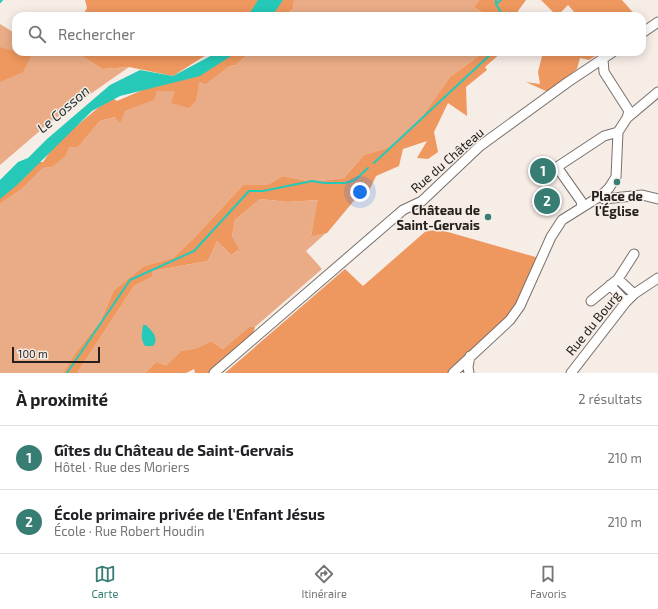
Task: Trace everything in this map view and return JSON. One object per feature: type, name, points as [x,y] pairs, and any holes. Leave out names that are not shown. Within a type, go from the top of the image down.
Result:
[{"type":"street","points":[[646,30],[658,22]]},
{"type":"street","name":"Rue du Château","points":[[214,373],[403,210],[422,201],[480,146],[607,56]]},
{"type":"street","points":[[454,373],[470,356],[510,320],[520,306],[551,237],[562,220],[602,194],[616,177],[618,132],[627,118],[629,111],[604,72],[602,59]]},
{"type":"street","points":[[627,118],[658,92]]},
{"type":"street","points":[[582,206],[582,201],[557,167],[604,136],[618,132]]},
{"type":"street","points":[[602,194],[604,198],[642,194],[658,199]]},
{"type":"street","points":[[591,301],[618,279],[634,254]]},
{"type":"street","name":"Rue du Bourg","points":[[571,373],[626,302],[634,294],[658,278]]},
{"type":"street","points":[[618,279],[634,294]]},
{"type":"street","points":[[610,285],[626,302]]},
{"type":"street","points":[[454,373],[469,373],[468,367],[470,356]]},
{"type":"shaded area","points":[[85,0],[265,0],[258,12],[84,12],[87,8]]},
{"type":"shaded area","points":[[279,0],[294,0],[293,9],[288,12],[270,12]]},
{"type":"shaded area","points":[[294,0],[479,0],[474,7],[481,12],[289,12],[293,9]]},
{"type":"shaded area","points":[[479,0],[526,0],[518,12],[481,12],[474,7]]},
{"type":"shaded area","points":[[541,0],[622,0],[632,12],[574,12],[568,5],[561,12],[553,12]]},
{"type":"shaded area","points":[[0,24],[12,32],[12,56],[82,56],[102,69],[129,67],[49,123],[0,165]]},
{"type":"shaded area","points":[[0,47],[12,50],[12,56],[31,56],[23,72],[0,82]]},
{"type":"shaded area","points":[[82,56],[205,56],[173,76],[129,67],[102,69]]},
{"type":"shaded area","points":[[222,56],[246,56],[236,65],[230,66],[206,84],[199,82],[196,101],[189,108],[171,103],[175,91],[157,91],[154,100],[125,111],[120,123],[115,117],[100,121],[78,147],[69,147],[65,156],[52,167],[43,168],[23,188],[0,204],[0,195],[37,162],[43,162],[56,143],[111,97],[117,101]]},
{"type":"shaded area","points":[[246,56],[479,56],[450,77],[416,125],[390,147],[364,155],[344,178],[312,182],[283,176],[267,185],[243,185],[195,237],[173,258],[144,266],[114,290],[100,322],[76,352],[63,373],[0,373],[0,204],[23,188],[43,168],[52,167],[69,147],[78,147],[100,121],[115,117],[125,111],[153,100],[157,91],[175,91],[196,101],[198,82],[207,83],[230,66],[236,65]]},
{"type":"shaded area","points":[[479,56],[497,56],[485,67],[487,70],[466,87],[467,116],[448,103],[434,132],[438,152],[428,159],[417,158],[427,141],[403,149],[399,166],[376,176],[369,191],[357,197],[327,233],[311,236],[318,200],[288,202],[260,199],[235,220],[232,236],[239,250],[231,255],[217,241],[208,261],[152,271],[152,277],[134,286],[77,373],[63,373],[76,352],[100,322],[114,290],[144,266],[173,258],[195,237],[243,185],[267,185],[283,176],[312,182],[344,178],[364,155],[390,147],[416,125],[450,77]]},
{"type":"shaded area","points":[[542,56],[596,56],[589,60],[580,58],[577,69],[548,92],[526,82],[540,84],[538,72]]},
{"type":"shaded area","points":[[260,199],[288,202],[319,200],[311,235],[326,233],[306,251],[322,269],[255,327],[250,326],[223,349],[211,341],[197,348],[181,351],[166,367],[156,362],[145,373],[77,373],[134,286],[152,277],[152,271],[208,261],[217,241],[231,255],[238,251],[232,236],[235,220]]},
{"type":"shaded area","points":[[441,230],[539,258],[519,310],[457,373],[225,373],[345,269],[363,286],[426,231]]},
{"type":"shaded area","points":[[250,326],[255,327],[253,334],[210,373],[195,373],[194,369],[186,373],[145,373],[156,362],[166,366],[181,351],[197,348],[211,341],[223,349]]},
{"type":"water","points":[[258,0],[283,0],[275,12],[250,12]]},
{"type":"water","points":[[210,56],[231,56],[200,76],[120,96],[92,111],[17,185],[0,199],[0,180],[18,162],[28,158],[47,139],[110,85],[140,70],[173,76]]},
{"type":"water","points":[[143,325],[146,325],[154,334],[156,340],[153,346],[145,346],[142,341]]},
{"type":"waterway","points":[[496,0],[496,4],[501,12]]},
{"type":"waterway","points":[[496,4],[501,0]]},
{"type":"waterway","points":[[374,163],[489,56]]},
{"type":"waterway","points":[[67,373],[130,280],[194,251],[249,191],[263,191],[312,181],[325,183],[345,183],[355,180],[368,168]]},
{"type":"place","name":"Gîtes du Château de Saint-Gervais","points":[[543,171]]},
{"type":"place","name":"Place de l'Église","points":[[617,182]]},
{"type":"place","name":"École primaire privée de l'Enfant Jésus","points":[[547,201]]},
{"type":"place","name":"Château de Saint-Gervais","points":[[488,217]]},
{"type":"water label","name":"Le Cosson","points":[[63,109]]}]
